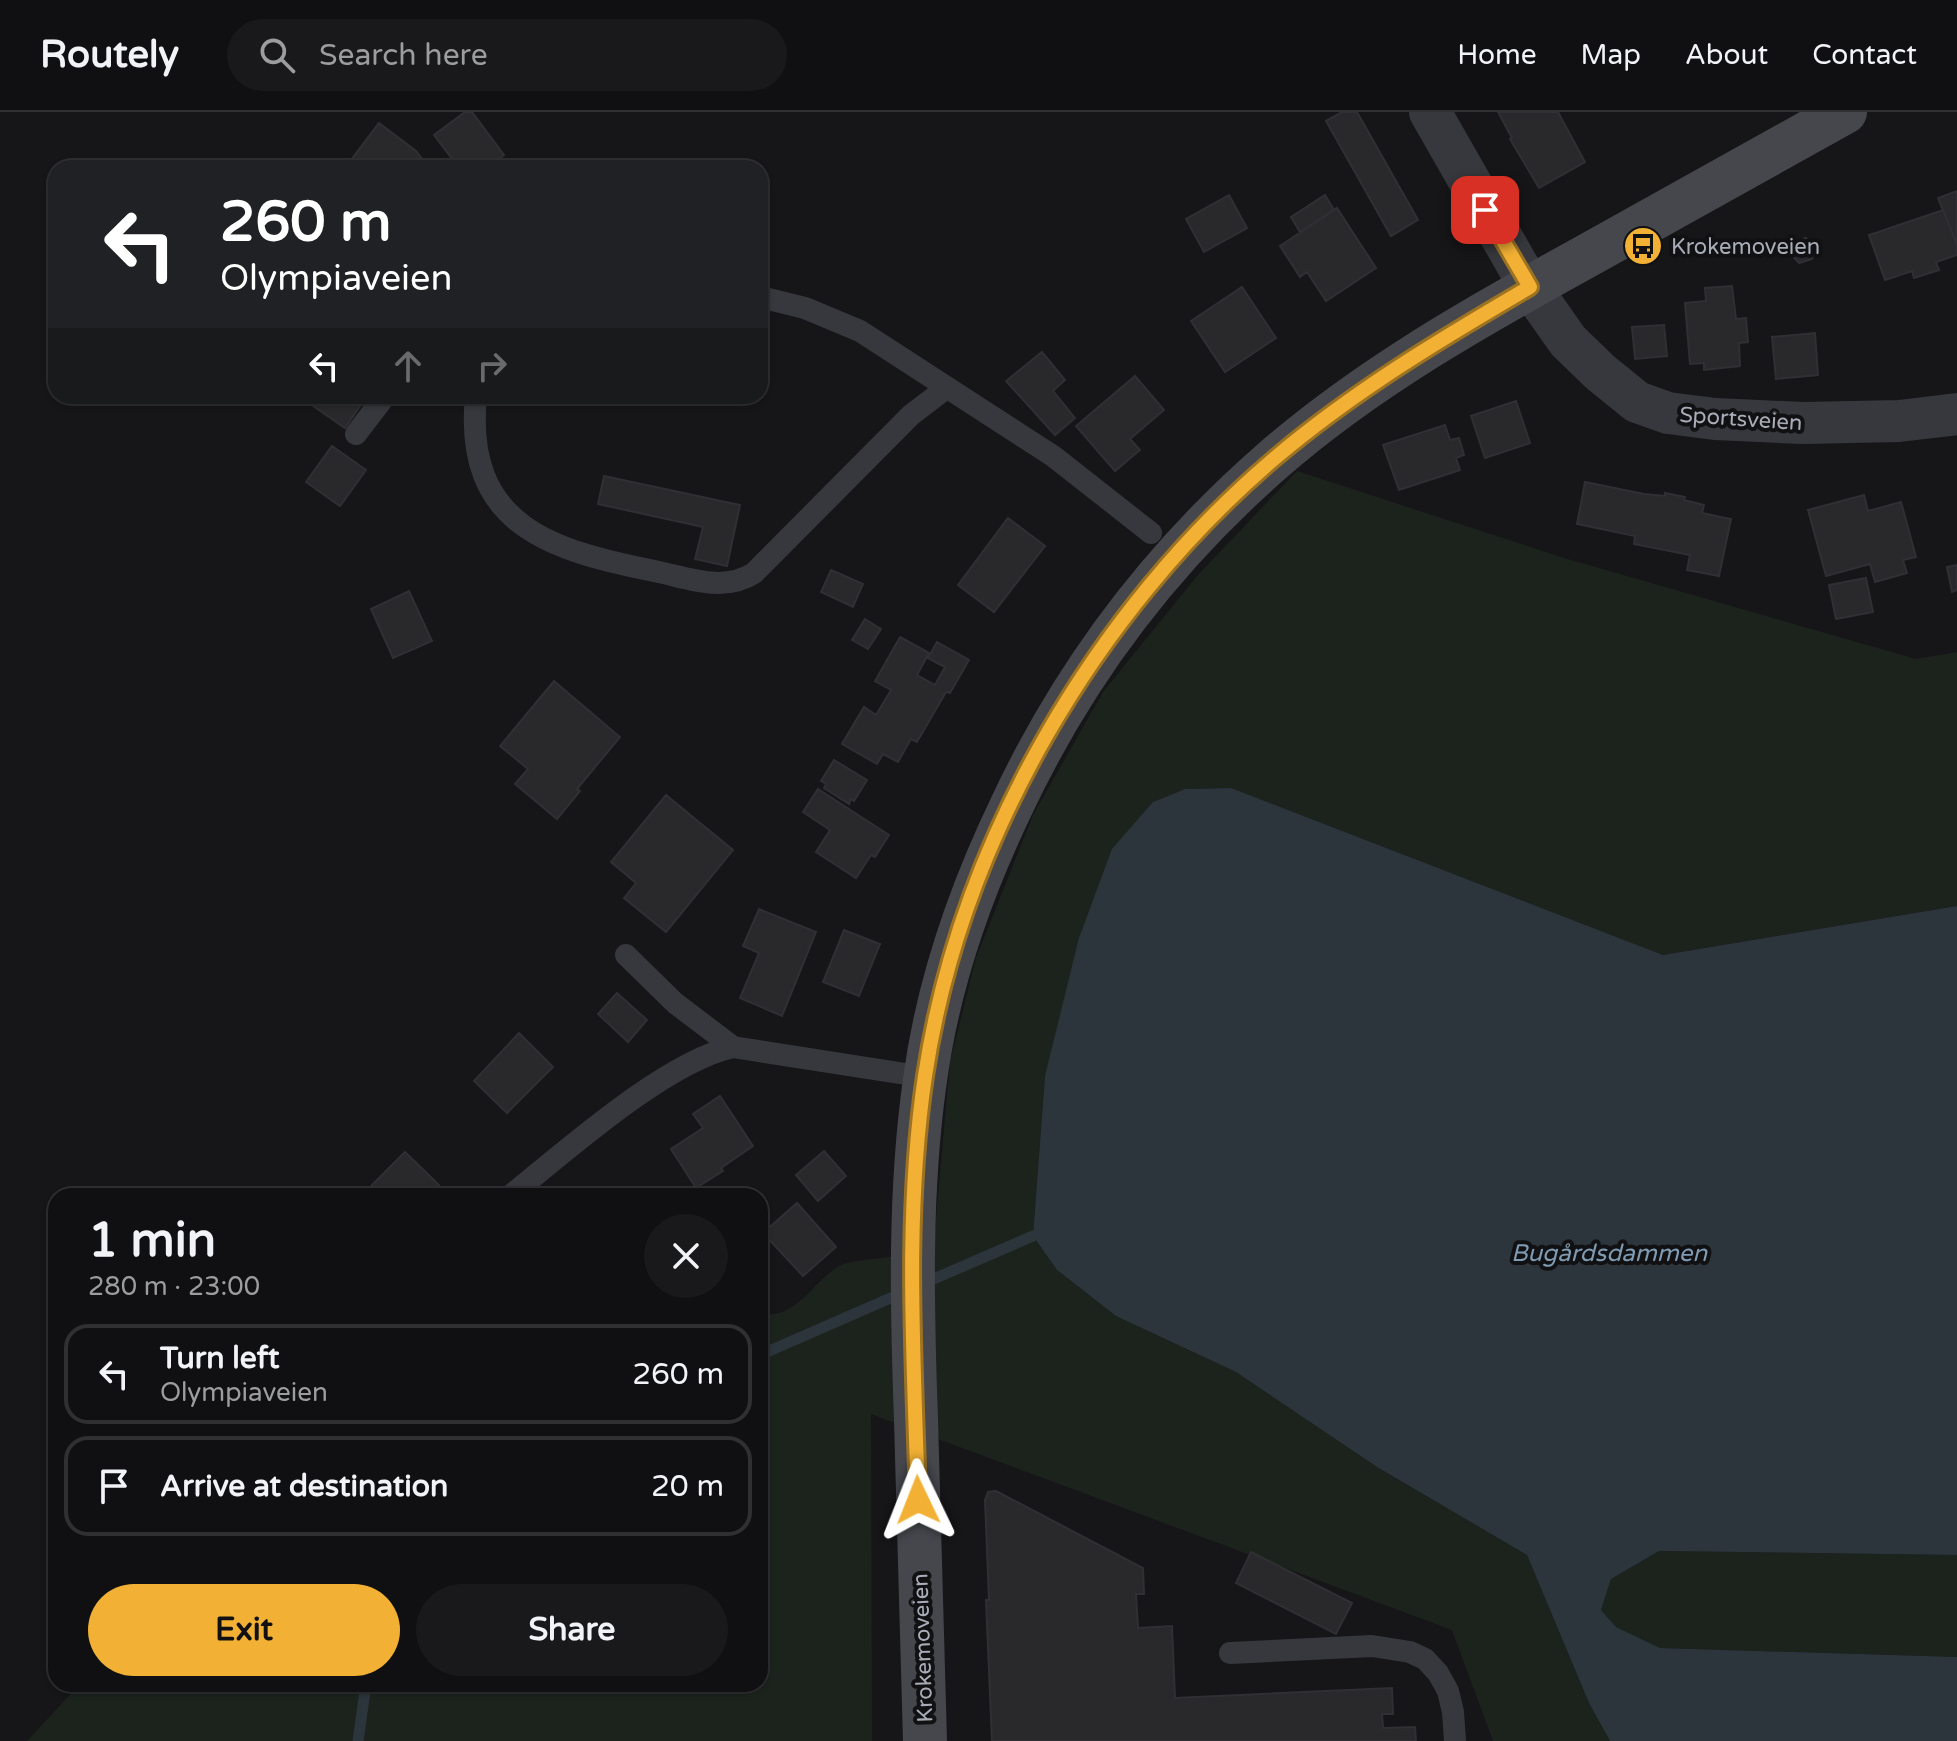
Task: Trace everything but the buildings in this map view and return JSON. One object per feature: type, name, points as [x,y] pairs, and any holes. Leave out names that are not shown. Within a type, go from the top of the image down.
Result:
[{"type":"main road","name":"Krokemoveien","points":[[925,1741],[913,1279],[915,1189],[925,1077],[947,973],[987,857],[1045,738],[1098,654],[1186,542],[1307,432],[1396,367],[1530,287],[1845,112]]},
{"type":"street","name":"Sportsveien","points":[[1430,112],[1530,287],[1568,341],[1637,402],[1668,413],[1715,419],[1803,423],[1899,421],[1957,414]]},
{"type":"lane","points":[[768,299],[805,308],[860,331],[945,389],[1053,456],[1151,533]]},
{"type":"lane","points":[[475,404],[474,423],[481,466],[490,488],[504,508],[522,525],[560,548],[606,562],[716,584],[743,581],[754,573],[911,415],[945,389]]},
{"type":"lane","points":[[356,434],[379,404]]},
{"type":"lane","points":[[626,955],[675,1003],[733,1047]]},
{"type":"lane","points":[[520,1188],[660,1081],[714,1052],[733,1047],[925,1077]]},
{"type":"lane","points":[[1230,1653],[1372,1646],[1410,1652],[1425,1659],[1448,1691],[1455,1741]]},
{"type":"shaded area","points":[[1297,471],[1564,558],[1916,659],[1957,652],[1957,906],[1663,955],[1231,788],[1185,789],[1153,802],[1045,1076],[1033,1236],[1057,1270],[1116,1316],[1236,1372],[1377,1467],[1527,1555],[1589,1703],[1610,1741],[1493,1741],[1452,1630],[871,1414],[872,1741],[27,1741],[73,1692],[768,1692],[768,1314],[783,1312],[794,1306],[839,1266],[870,1259],[933,1253],[950,1062],[976,958],[1033,815],[1103,692],[1197,576]]},
{"type":"shaded area","points":[[1659,1551],[1957,1555],[1957,1657],[1660,1648],[1616,1627],[1601,1610],[1611,1579]]},
{"type":"water","name":"Bugårdsdammen","points":[[1231,788],[1663,955],[1957,906],[1957,1555],[1659,1551],[1611,1579],[1601,1610],[1616,1627],[1660,1648],[1957,1657],[1957,1741],[1610,1741],[1589,1703],[1527,1555],[1377,1467],[1236,1372],[1116,1316],[1057,1270],[1033,1236],[1045,1076],[1079,938],[1112,849],[1153,802],[1185,789]]},
{"type":"waterway","points":[[922,1284],[1033,1236]]},
{"type":"waterway","points":[[768,1352],[902,1293]]},
{"type":"waterway","points":[[358,1741],[365,1692]]},
{"type":"place","name":"Krokemoveien","points":[[1643,246]]},
{"type":"route","points":[[918,1500],[913,1279],[918,1136],[934,1024],[965,916],[987,857],[1045,738],[1069,698],[1136,602],[1186,542],[1273,460],[1353,397],[1396,367],[1530,287],[1485,210]]}]
